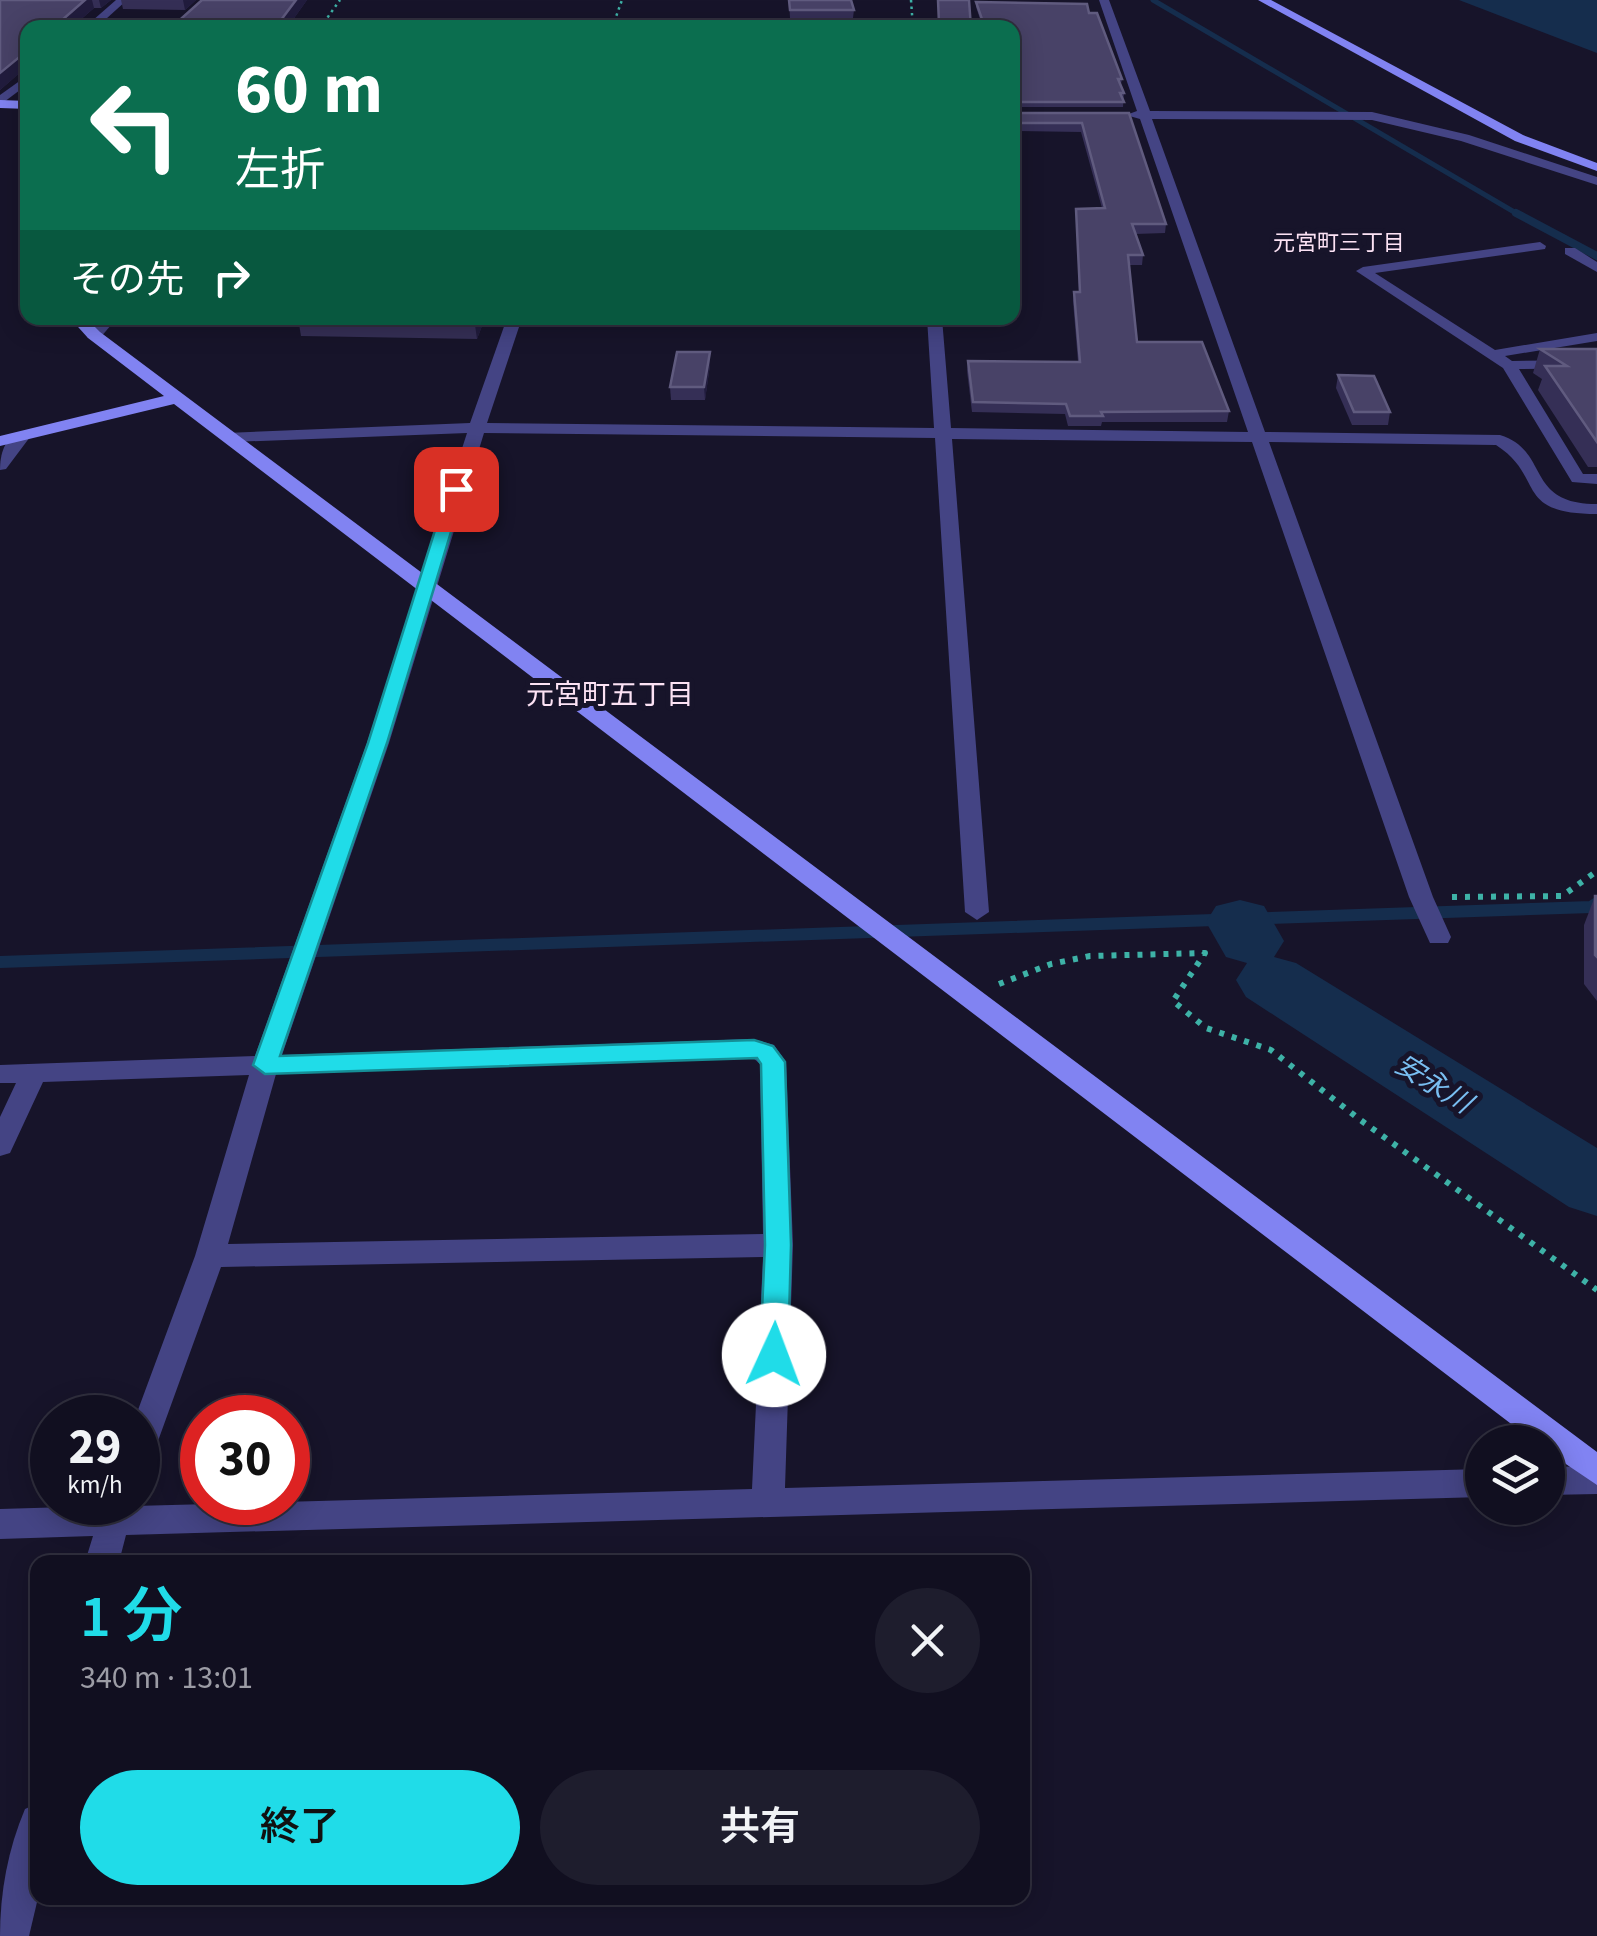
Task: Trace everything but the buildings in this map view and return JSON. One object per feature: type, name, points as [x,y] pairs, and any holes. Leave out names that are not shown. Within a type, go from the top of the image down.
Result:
[{"type":"street","points":[[98,20],[122,0]]},
{"type":"street","points":[[1104,0],[1421,897],[1439,937]]},
{"type":"street","points":[[1262,0],[1520,138],[1597,167]]},
{"type":"street","points":[[0,102],[20,85]]},
{"type":"street","points":[[1126,115],[1394,119],[1597,181]]},
{"type":"street","points":[[85,325],[907,952],[1597,1471]]},
{"type":"street","points":[[94,335],[103,325]]},
{"type":"street","points":[[159,1395],[210,1256],[265,1065],[512,325]]},
{"type":"street","points":[[936,325],[977,912]]},
{"type":"street","points":[[0,441],[178,398]]},
{"type":"street","points":[[232,437],[476,428],[1500,440],[1514,448],[1546,500],[1554,506],[1597,509]]},
{"type":"street","points":[[0,465],[21,437]]},
{"type":"street","points":[[0,1074],[754,1048],[765,1052],[773,1062],[778,1245],[768,1500]]},
{"type":"street","points":[[0,1146],[34,1074]]},
{"type":"street","points":[[210,1256],[778,1245]]},
{"type":"street","points":[[1565,1481],[1597,1480]]},
{"type":"street","points":[[160,1511],[1465,1483]]},
{"type":"street","points":[[0,1524],[30,1521]]},
{"type":"street","points":[[104,1555],[112,1525]]},
{"type":"street","points":[[9,1936],[30,1853]]},
{"type":"lane","points":[[1540,246],[1364,271],[1509,365],[1597,364]]},
{"type":"lane","points":[[1570,251],[1597,268]]},
{"type":"lane","points":[[1490,355],[1597,337]]},
{"type":"lane","points":[[1509,365],[1578,479],[1597,479]]},
{"type":"path","points":[[1421,897],[1562,896],[1597,871]]},
{"type":"path","points":[[967,997],[1052,964],[1090,956],[1205,953],[1173,1001],[1206,1028],[1270,1050],[1359,1120],[1597,1290]]},
{"type":"water","points":[[1459,0],[1597,0],[1597,53]]},
{"type":"waterway","points":[[1153,0],[1521,216]]},
{"type":"waterway","points":[[1516,213],[1597,256]]},
{"type":"waterway","points":[[0,962],[1591,907],[1597,903]]},
{"type":"waterway","name":"安永川","points":[[1240,922],[1250,941]]},
{"type":"waterway","name":"安永川","points":[[1271,980],[1597,1186]]},
{"type":"district","name":"元宮町三丁目","points":[[1339,242]]},
{"type":"district","name":"元宮町五丁目","points":[[610,694]]},
{"type":"route","points":[[456,489],[378,743],[265,1065],[754,1048],[765,1052],[773,1062],[778,1245],[774,1355]]}]
